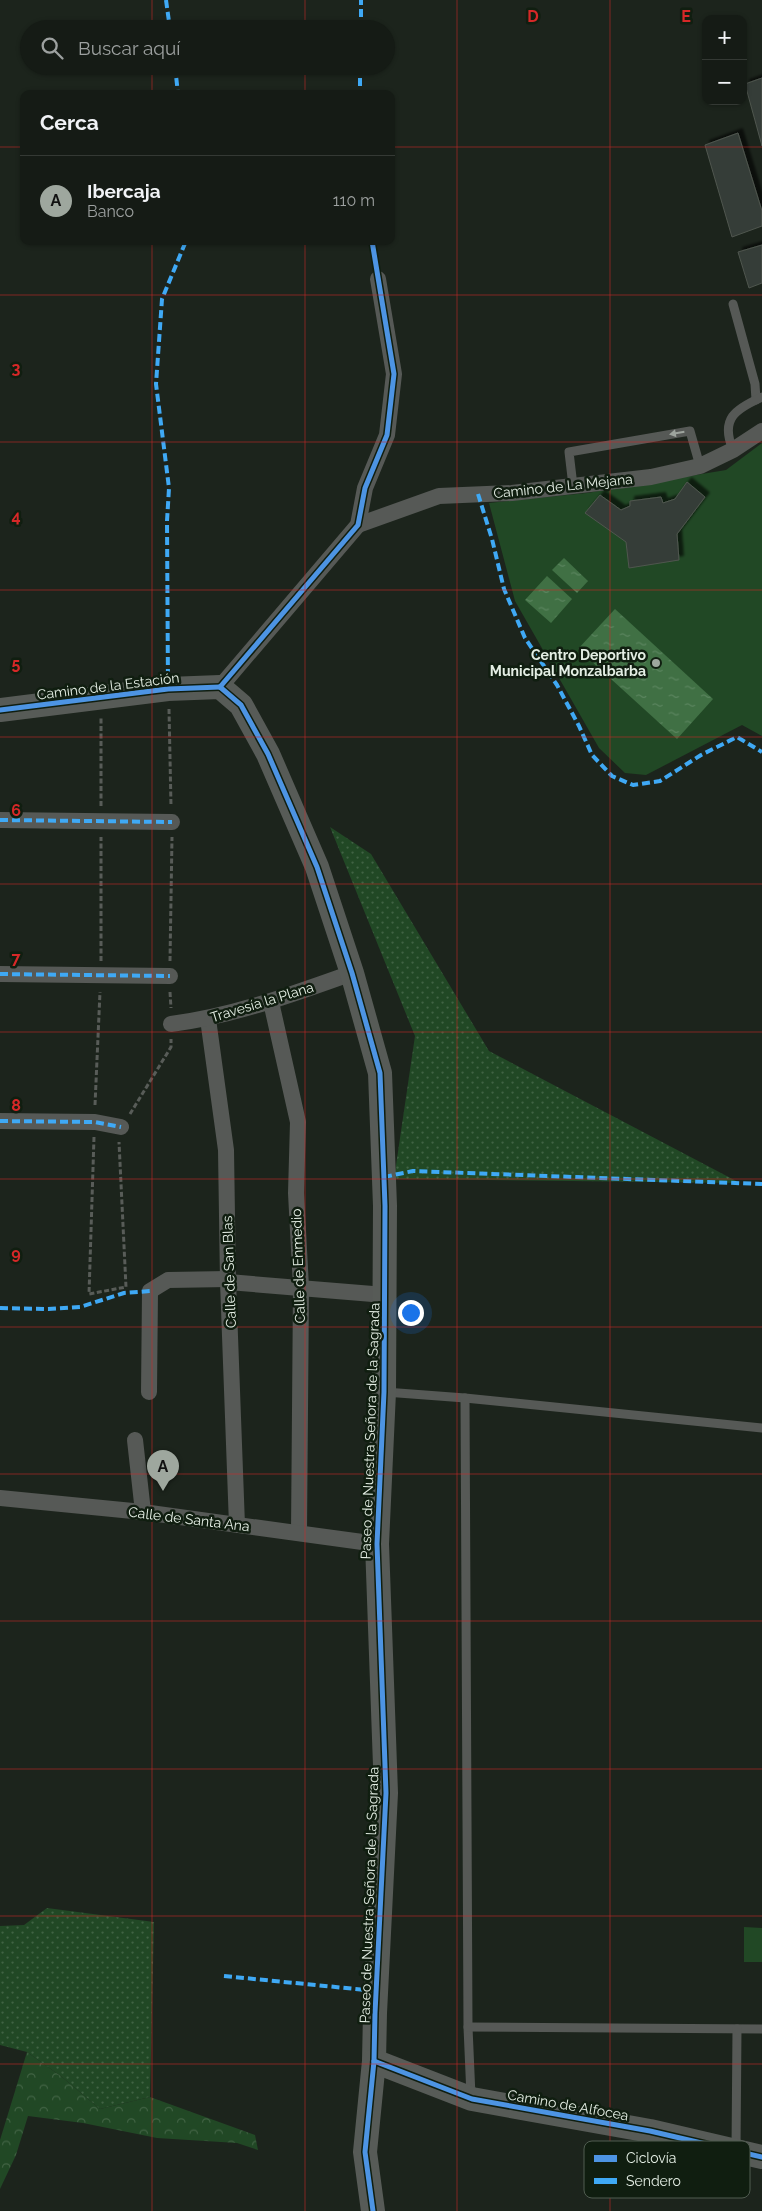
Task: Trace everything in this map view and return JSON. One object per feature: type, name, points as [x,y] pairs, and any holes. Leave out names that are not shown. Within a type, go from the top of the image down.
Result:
[{"type":"street","points":[[220,687],[358,526],[365,488],[387,435],[394,374],[378,279]]},
{"type":"street","name":"Camino de La Mejana","points":[[358,526],[439,496],[512,493],[573,486],[651,477],[700,466],[733,450],[762,431]]},
{"type":"street","name":"Camino de la Estación","points":[[0,710],[168,689],[220,687]]},
{"type":"street","name":"Paseo de Nuestra Señora de la Sagrada","points":[[220,687],[241,705],[268,754],[317,867],[352,973],[380,1073],[385,1206],[385,1294],[384,1392],[377,1544],[386,1793],[374,2061],[365,2152],[373,2211]]},
{"type":"street","points":[[0,820],[172,822]]},
{"type":"street","name":"Travesía la Plana","points":[[171,1024],[208,1019],[271,1002],[352,973]]},
{"type":"street","points":[[0,974],[170,976]]},
{"type":"street","name":"Calle de Enmedio","points":[[271,1002],[298,1122],[296,1193],[301,1288],[299,1533]]},
{"type":"street","name":"Calle de San Blas","points":[[208,1019],[226,1150],[228,1281],[237,1525]]},
{"type":"street","points":[[0,1121],[95,1122],[121,1127]]},
{"type":"street","points":[[149,1392],[150,1291],[168,1280],[228,1281],[385,1294]]},
{"type":"street","points":[[135,1440],[142,1512]]},
{"type":"street","name":"Calle de Santa Ana","points":[[0,1498],[142,1512],[377,1544]]},
{"type":"street","name":"Camino de Alfocea","points":[[374,2061],[472,2099],[695,2141]]},
{"type":"lane","points":[[733,304],[759,399],[739,410],[726,428],[733,450]]},
{"type":"lane","points":[[573,486],[569,452],[690,431],[700,466]]},
{"type":"lane","points":[[384,1392],[465,1398],[762,1428]]},
{"type":"lane","points":[[465,1398],[468,2026],[472,2099]]},
{"type":"lane","points":[[468,2026],[762,2029]]},
{"type":"lane","points":[[736,2141],[737,2029]]},
{"type":"path","points":[[102,697],[101,976],[89,1294],[126,1286],[119,1132],[171,1047],[172,822],[168,689]]},
{"type":"green space","name":"Centro Deportivo Municipal Monzalbarba","points":[[762,443],[762,736],[742,725],[646,775],[625,773],[599,748],[515,601],[489,503],[587,493],[726,470]]},
{"type":"green space","points":[[330,827],[371,854],[489,1051],[740,1183],[394,1179],[415,1036]]},
{"type":"green space","points":[[47,1908],[154,1922],[150,2097],[100,2109],[62,2077],[27,2052],[0,2045],[0,1926],[24,1925]]},
{"type":"green space","points":[[744,1927],[762,1928],[762,1962],[744,1962]]},
{"type":"green space","points":[[27,2052],[62,2077],[100,2109],[150,2097],[255,2135],[258,2150],[237,2143],[157,2138],[83,2123],[28,2116],[16,2155],[0,2189],[0,2140]]},
{"type":"water","points":[[564,558],[588,581],[577,593],[552,570]]},
{"type":"water","points":[[547,576],[572,599],[551,623],[525,600]]},
{"type":"water","points":[[615,609],[713,699],[677,739],[578,649]]},
{"type":"building","points":[[762,78],[762,146],[747,91],[747,83]]},
{"type":"building","points":[[738,133],[762,211],[762,226],[732,237],[705,145]]},
{"type":"building","points":[[762,245],[762,283],[749,288],[738,252]]},
{"type":"building","points":[[687,482],[705,497],[677,534],[679,560],[629,568],[626,542],[585,513],[600,495],[621,510],[630,506],[630,501],[661,497],[663,503],[675,499]]},
{"type":"marked path","points":[[166,0],[169,20]]},
{"type":"marked path","points":[[361,0],[361,20]]},
{"type":"marked path","points":[[176,75],[178,90]]},
{"type":"marked path","points":[[360,75],[360,90]]},
{"type":"marked path","points":[[168,689],[167,521],[169,488],[156,384],[162,299],[184,245]]},
{"type":"marked path","points":[[478,494],[492,539],[504,589],[525,638],[557,685],[592,755],[612,776],[633,785],[660,781],[701,755],[737,737],[762,752]]},
{"type":"marked path","points":[[0,820],[172,822]]},
{"type":"marked path","points":[[0,974],[170,976]]},
{"type":"marked path","points":[[0,1121],[95,1122],[121,1127]]},
{"type":"marked path","points":[[384,1177],[413,1171],[762,1184]]},
{"type":"marked path","points":[[0,1308],[48,1309],[80,1307],[124,1293],[150,1291]]},
{"type":"marked path","points":[[224,1976],[376,1991]]},
{"type":"cycle path","points":[[220,687],[358,525],[365,488],[387,435],[394,374],[373,245]]},
{"type":"cycle path","points":[[220,687],[241,705],[268,754],[317,867],[352,973],[380,1073],[385,1206],[384,1392],[377,1544],[386,1793],[374,2061],[365,2152],[373,2211]]},
{"type":"cycle path","points":[[0,710],[168,689],[220,687]]},
{"type":"cycle path","points":[[374,2061],[472,2099],[650,2131],[693,2141]]},
{"type":"cycle path","points":[[750,2154],[762,2157]]},
{"type":"place","name":"Centro Deportivo Municipal Monzalbarba","points":[[656,663]]},
{"type":"place","name":"Ibercaja","points":[[163,1491]]}]
